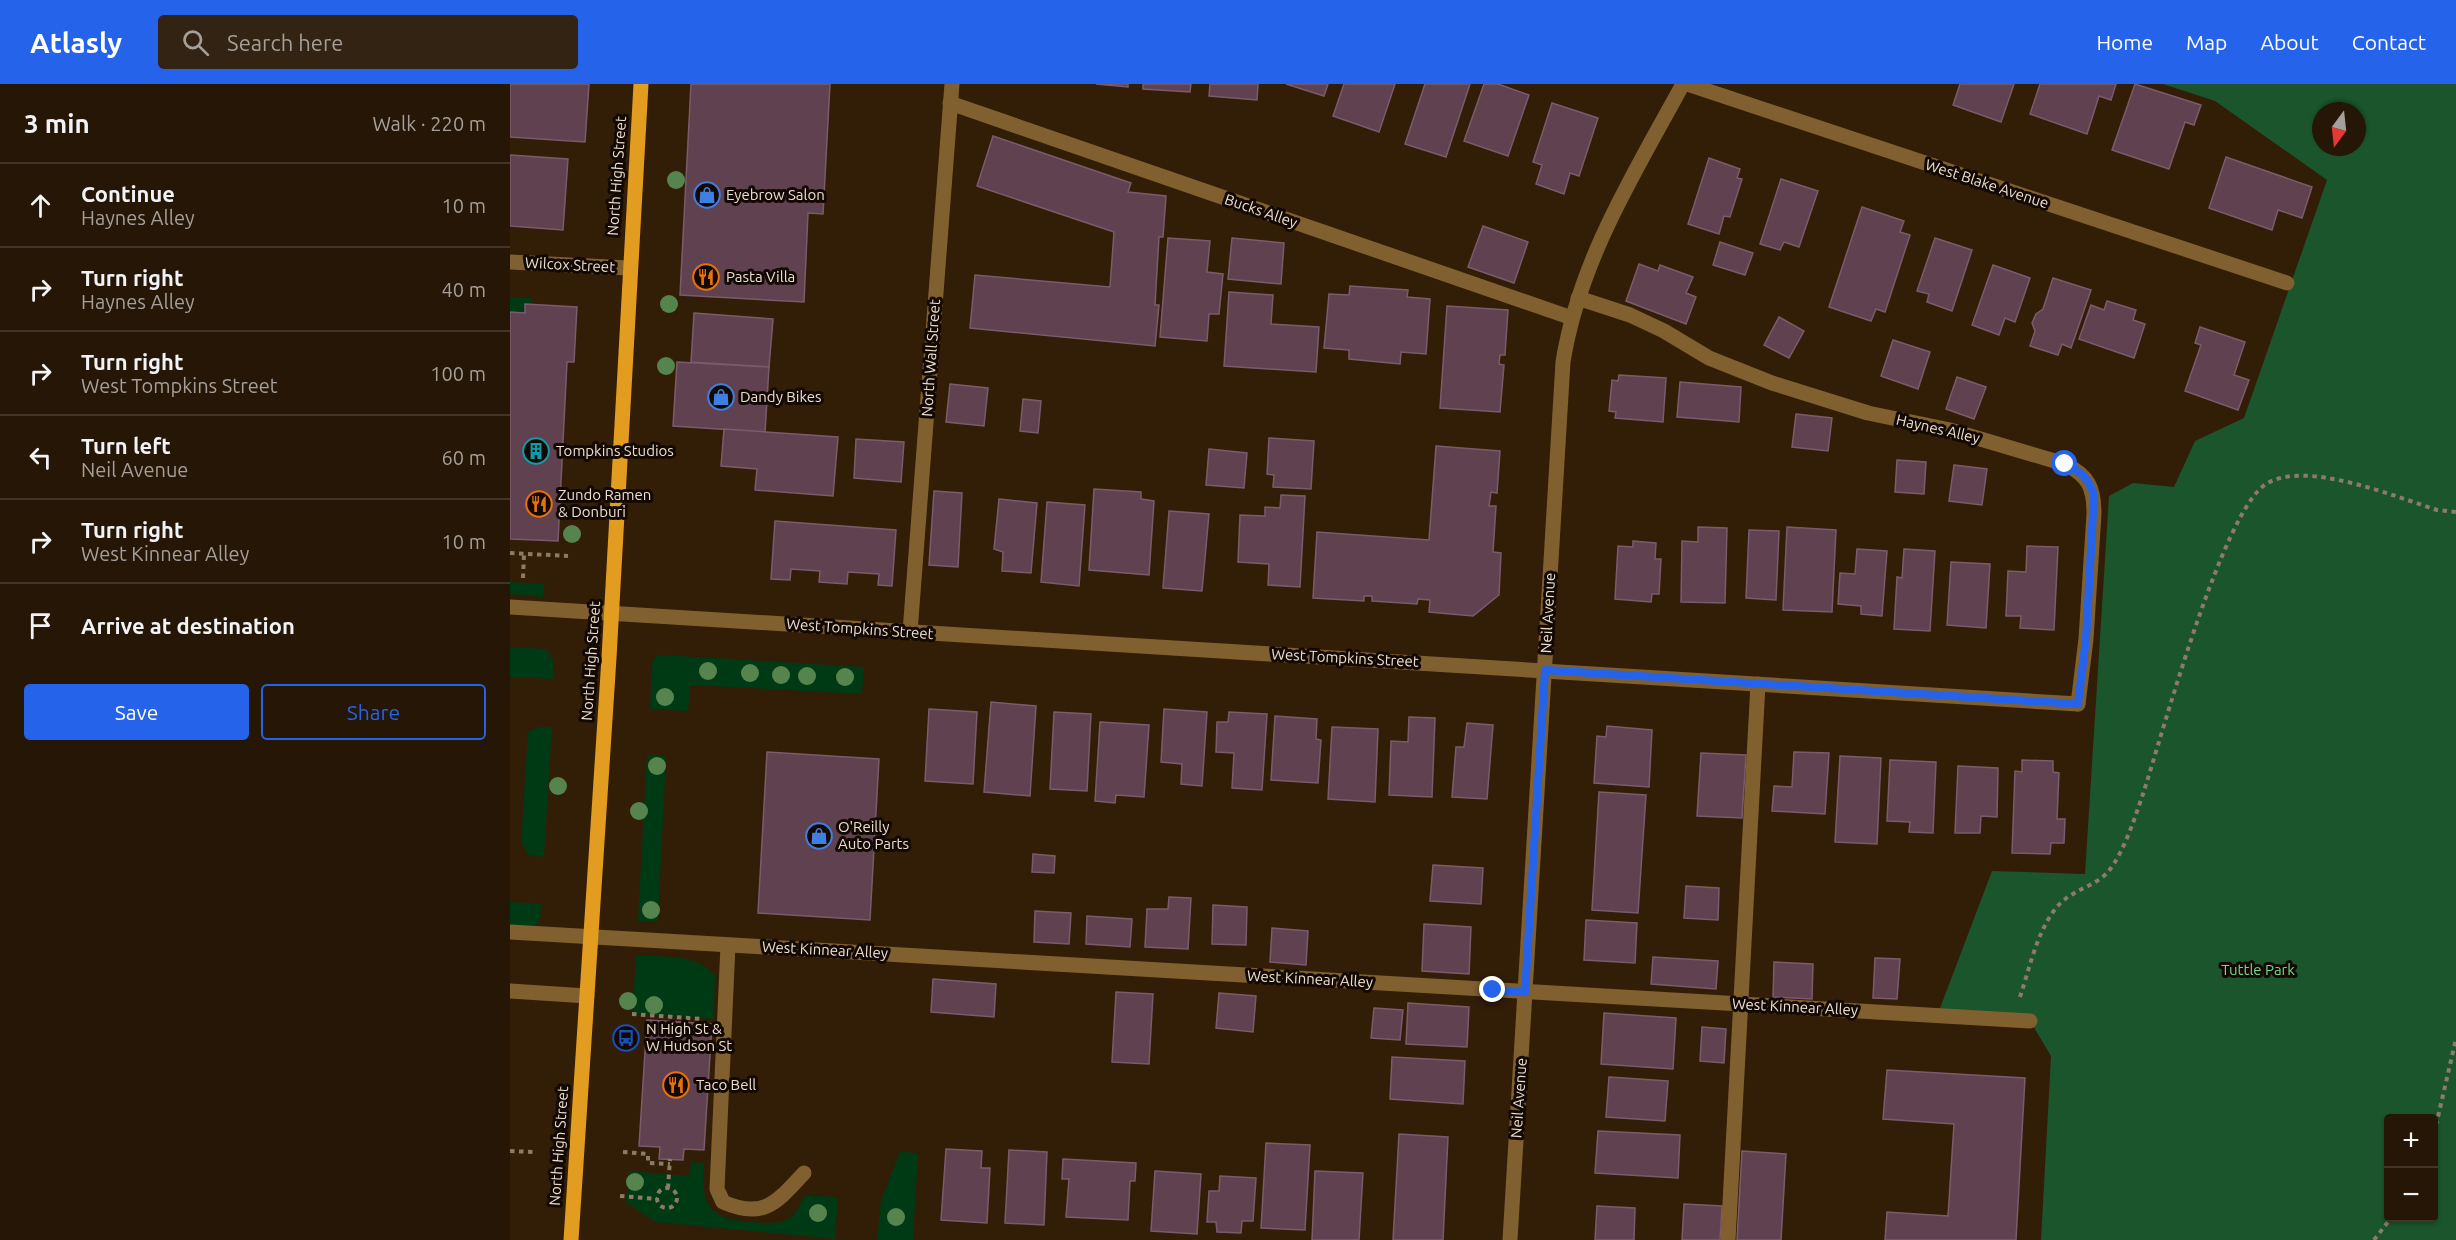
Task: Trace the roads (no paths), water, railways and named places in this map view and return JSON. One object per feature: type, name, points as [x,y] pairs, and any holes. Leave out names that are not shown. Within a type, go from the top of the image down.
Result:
[{"type":"main road","name":"North High Street","points":[[571,1240],[612,614],[629,268],[641,84]]},
{"type":"street","name":"North Wall Street","points":[[910,632],[952,84]]},
{"type":"street","name":"West Blake Avenue","points":[[1685,84],[2287,283]]},
{"type":"street","name":"Neil Avenue","points":[[1510,1240],[1563,362],[1578,297],[1618,207],[1685,84]]},
{"type":"street","name":"Bucks Alley","points":[[951,103],[1572,318]]},
{"type":"street","name":"Wilcox Street","points":[[510,262],[629,268]]},
{"type":"street","name":"Haynes Alley","points":[[1578,297],[1630,315],[1664,331],[1709,358],[1772,383],[1868,413],[1950,430],[2065,464],[2080,471],[2089,480],[2094,495],[2094,514],[2086,639],[2078,704]]},
{"type":"street","name":"West Tompkins Street","points":[[510,607],[2078,704]]},
{"type":"street","points":[[1728,1240],[1758,684]]},
{"type":"street","name":"West Kinnear Alley","points":[[510,932],[2030,1021]]},
{"type":"street","points":[[728,945],[717,1189],[723,1202],[751,1210],[766,1208],[778,1202],[804,1173]]},
{"type":"street","points":[[510,991],[587,996]]},
{"type":"place","name":"Eyebrow Salon","points":[[707,195]]},
{"type":"place","name":"Pasta Villa","points":[[706,277]]},
{"type":"place","name":"Dandy Bikes","points":[[721,397]]},
{"type":"place","name":"Tompkins Studios","points":[[536,451]]},
{"type":"place","name":"Zundo Ramen & Donburi","points":[[539,504]]},
{"type":"place","name":"O'Reilly Auto Parts","points":[[819,836]]},
{"type":"place","name":"N High St & W Hudson St","points":[[626,1038]]},
{"type":"place","name":"Taco Bell","points":[[676,1085]]},
{"type":"park label","name":"Tuttle Park","points":[[2258,970]]}]
